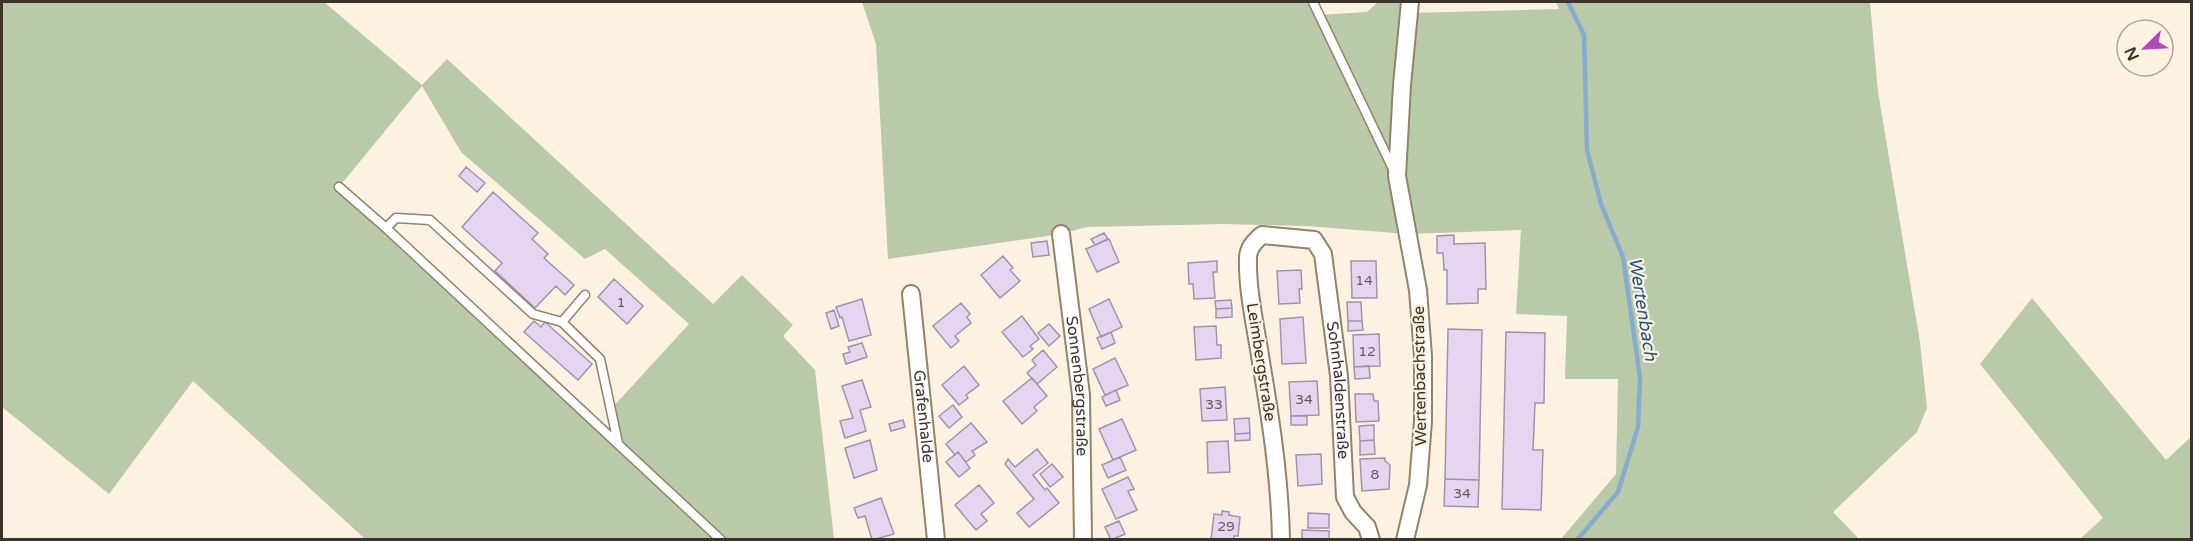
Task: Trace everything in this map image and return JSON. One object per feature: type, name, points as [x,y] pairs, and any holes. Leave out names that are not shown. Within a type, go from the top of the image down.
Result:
[{"type":"street","name":"Wertenbachstraße","points":[[1405,540],[1418,485],[1422,454],[1423,356],[1418,290],[1397,176],[1410,2]]},
{"type":"street","name":"Sonnenbergstraße","points":[[1061,234],[1081,395],[1083,540]]},
{"type":"street","name":"Leimbergstraße","points":[[1281,540],[1280,499],[1251,298],[1248,256],[1251,245],[1262,235],[1308,238]]},
{"type":"street","name":"Sohnhaldenstraße","points":[[1308,238],[1314,240],[1323,254],[1339,376],[1345,497],[1353,512],[1367,527],[1371,540]]},
{"type":"street","name":"Grafenhalde","points":[[911,294],[936,540]]},
{"type":"lane","points":[[1313,2],[1397,176]]},
{"type":"lane","points":[[339,187],[721,540]]},
{"type":"lane","points":[[386,228],[396,218],[430,220],[533,314],[562,322],[600,359],[618,443]]},
{"type":"lane","points":[[562,322],[585,294]]},
{"type":"green space","points":[[2,2],[324,2],[422,85],[447,59],[713,304],[742,275],[793,325],[783,336],[815,370],[834,539],[365,539],[193,381],[109,494],[2,407]],"holes":[[[422,86],[461,152],[585,259],[605,249],[689,324],[612,408],[617,442],[339,187]]]},
{"type":"green space","points":[[862,2],[1313,2],[1319,15],[1367,12],[1378,2],[1410,2],[1409,13],[1559,9],[1556,2],[1870,2],[1878,92],[1920,342],[1927,408],[1917,432],[1833,512],[1859,539],[1561,539],[1616,474],[1618,379],[1565,379],[1567,316],[1516,314],[1521,230],[1408,234],[1307,226],[1223,224],[1087,227],[1061,234],[888,259],[876,44]]},
{"type":"green space","points":[[2032,298],[2166,460],[2191,437],[2191,539],[2080,539],[2103,518],[1980,364]]},
{"type":"building","points":[[466,167],[485,183],[477,192],[459,176]]},
{"type":"building","points":[[493,192],[538,233],[532,239],[548,254],[544,258],[574,285],[565,295],[556,286],[535,308],[495,271],[502,263],[462,227]]},
{"type":"building","points":[[1104,233],[1108,239],[1095,245],[1091,239]]},
{"type":"building","points":[[1454,235],[1454,244],[1485,243],[1486,289],[1478,289],[1478,303],[1447,304],[1447,270],[1444,270],[1443,253],[1437,253],[1437,236]]},
{"type":"building","points":[[1109,239],[1119,262],[1097,272],[1086,249]]},
{"type":"building","points":[[1047,241],[1049,255],[1033,257],[1031,243]]},
{"type":"building","points":[[1003,256],[1013,268],[1010,270],[1020,281],[1000,298],[981,275]]},
{"type":"building","points":[[1217,261],[1217,272],[1213,272],[1215,298],[1194,299],[1193,284],[1189,284],[1188,263]]},
{"type":"building","points":[[1351,261],[1376,261],[1377,298],[1352,298]]},
{"type":"building","points":[[1301,270],[1300,303],[1279,304],[1277,271]]},
{"type":"building","points":[[614,279],[643,306],[627,324],[598,297]]},
{"type":"building","points":[[862,299],[871,335],[849,341],[842,317],[840,318],[836,307]]},
{"type":"building","points":[[1109,299],[1122,327],[1101,337],[1089,309]]},
{"type":"building","points":[[1231,300],[1232,308],[1216,309],[1215,301]]},
{"type":"building","points":[[1347,302],[1361,302],[1362,321],[1348,321]]},
{"type":"building","points":[[961,303],[970,314],[967,317],[971,323],[955,336],[959,341],[951,348],[933,326]]},
{"type":"building","points":[[1232,308],[1232,317],[1216,318],[1216,309]]},
{"type":"building","points":[[834,310],[839,326],[831,329],[826,313]]},
{"type":"building","points":[[1022,316],[1039,339],[1030,346],[1033,349],[1023,357],[1002,332]]},
{"type":"building","points":[[1303,317],[1306,363],[1282,364],[1280,319]]},
{"type":"building","points":[[534,321],[541,327],[545,322],[592,364],[578,380],[524,332]]},
{"type":"building","points":[[1348,321],[1362,321],[1363,330],[1348,331]]},
{"type":"building","points":[[1049,324],[1060,336],[1049,346],[1038,333]]},
{"type":"building","points":[[1216,326],[1217,345],[1221,345],[1221,358],[1196,360],[1194,327]]},
{"type":"building","points":[[1448,329],[1482,330],[1479,480],[1445,479]]},
{"type":"building","points":[[1111,332],[1115,343],[1102,349],[1097,338]]},
{"type":"building","points":[[1506,332],[1545,333],[1544,403],[1535,403],[1533,450],[1543,450],[1541,510],[1502,509]]},
{"type":"building","points":[[1379,334],[1380,366],[1354,367],[1353,335]]},
{"type":"building","points":[[862,343],[867,357],[846,364],[843,354],[850,352],[848,347]]},
{"type":"building","points":[[1043,350],[1057,367],[1037,384],[1027,373],[1036,365],[1032,360]]},
{"type":"building","points":[[1115,358],[1128,385],[1105,395],[1093,369]]},
{"type":"building","points":[[964,366],[979,385],[966,395],[968,398],[959,405],[942,385]]},
{"type":"building","points":[[1369,366],[1370,378],[1355,379],[1354,367]]},
{"type":"building","points":[[1032,378],[1047,396],[1034,407],[1037,411],[1022,424],[1003,401]]},
{"type":"building","points":[[862,380],[871,407],[860,410],[866,431],[845,438],[840,421],[853,418],[842,386]]},
{"type":"building","points":[[1317,381],[1319,415],[1291,416],[1289,382]]},
{"type":"building","points":[[1225,387],[1227,420],[1202,421],[1200,389]]},
{"type":"building","points":[[1116,390],[1120,400],[1106,406],[1102,397]]},
{"type":"building","points":[[1355,394],[1373,394],[1374,401],[1378,401],[1379,421],[1356,422]]},
{"type":"building","points":[[953,405],[962,417],[949,428],[939,416]]},
{"type":"building","points":[[1291,416],[1307,416],[1307,425],[1291,425]]},
{"type":"building","points":[[1249,418],[1250,433],[1235,434],[1234,419]]},
{"type":"building","points":[[1122,419],[1136,450],[1113,460],[1099,429]]},
{"type":"building","points":[[903,420],[905,427],[891,431],[889,424]]},
{"type":"building","points":[[971,423],[987,442],[972,451],[975,455],[966,462],[958,452],[955,455],[946,444]]},
{"type":"building","points":[[1374,425],[1374,440],[1360,441],[1359,426]]},
{"type":"building","points":[[1250,433],[1250,440],[1235,441],[1235,434]]},
{"type":"building","points":[[870,440],[877,470],[854,478],[845,448]]},
{"type":"building","points":[[1374,440],[1375,454],[1360,455],[1360,441]]},
{"type":"building","points":[[1228,441],[1230,472],[1208,473],[1207,442]]},
{"type":"building","points":[[1037,449],[1048,463],[1033,475],[1059,503],[1029,527],[1017,513],[1034,499],[1005,464],[1008,459],[1015,467]]},
{"type":"building","points":[[958,452],[970,468],[959,477],[946,462]]},
{"type":"building","points":[[1321,454],[1322,484],[1298,486],[1296,455]]},
{"type":"building","points":[[1120,457],[1126,470],[1108,478],[1102,465]]},
{"type":"building","points":[[1385,458],[1390,465],[1389,489],[1362,491],[1360,459]]},
{"type":"building","points":[[1052,464],[1063,477],[1050,487],[1040,474]]},
{"type":"building","points":[[1128,477],[1134,489],[1128,491],[1137,510],[1116,519],[1102,489]]},
{"type":"building","points":[[1445,479],[1479,480],[1478,507],[1444,506]]},
{"type":"building","points":[[979,485],[994,503],[981,514],[987,521],[976,530],[955,505]]},
{"type":"building","points":[[881,498],[894,534],[872,540],[865,516],[858,518],[854,508]]},
{"type":"building","points":[[1222,511],[1240,517],[1238,536],[1234,536],[1234,540],[1211,540],[1214,514],[1222,515]]},
{"type":"building","points":[[1308,513],[1329,514],[1329,528],[1308,528]]},
{"type":"building","points":[[1119,521],[1125,534],[1111,540],[1105,527]]},
{"type":"building","points":[[1302,530],[1329,531],[1329,540],[1302,540]]},
{"type":"waterway","name":"Wertenbach","points":[[1568,2],[1584,35],[1587,150],[1601,204],[1623,257],[1640,378],[1638,427],[1618,492],[1577,540]]}]
